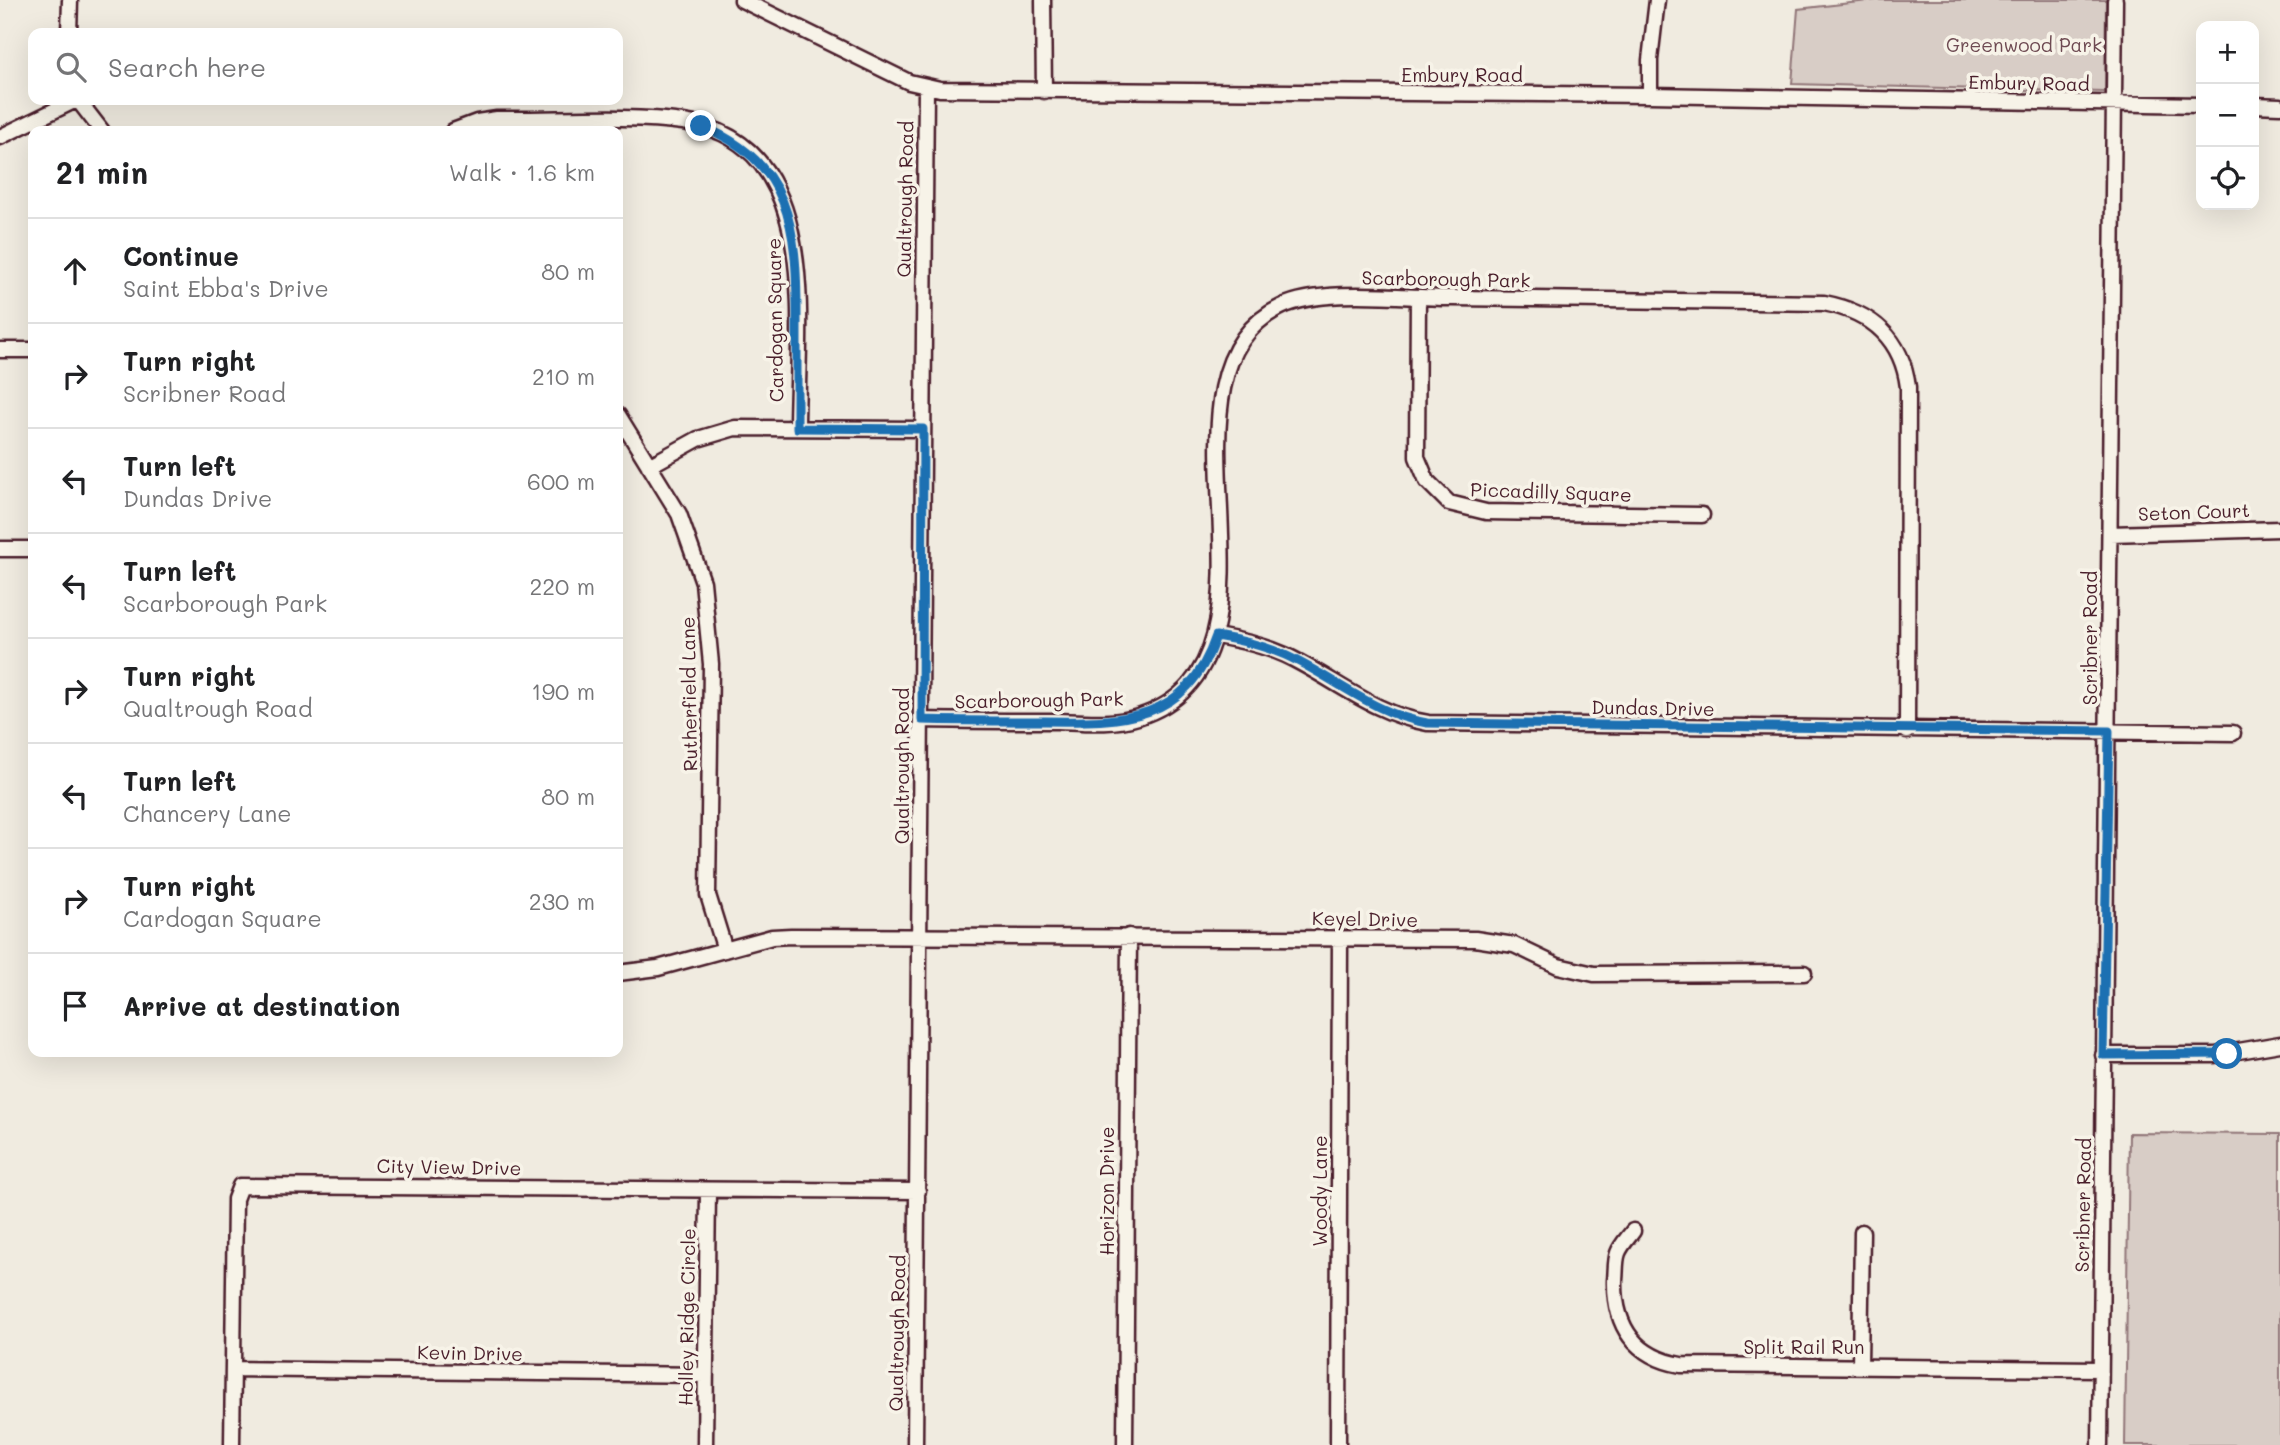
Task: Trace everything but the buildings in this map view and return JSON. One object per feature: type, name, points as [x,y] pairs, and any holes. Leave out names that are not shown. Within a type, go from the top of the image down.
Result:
[{"type":"street","points":[[69,28],[70,0]]},
{"type":"street","name":"Embury Road","points":[[742,0],[909,82],[926,87],[2196,104]]},
{"type":"street","points":[[1043,0],[1044,90]]},
{"type":"street","points":[[1650,95],[1650,60],[1657,0]]},
{"type":"street","name":"Scribner Road","points":[[2100,1445],[2115,0]]},
{"type":"street","name":"Qualtrough Road","points":[[915,1445],[926,87]]},
{"type":"street","points":[[0,137],[67,105]]},
{"type":"street","points":[[81,105],[98,126]]},
{"type":"street","points":[[2259,105],[2280,106]]},
{"type":"street","name":"Cardogan Square","points":[[466,126],[497,119],[662,120],[701,126],[744,149],[774,181],[792,224],[797,265],[797,428]]},
{"type":"street","name":"Scarborough Park","points":[[922,720],[1094,722],[1134,718],[1153,711],[1185,688],[1206,661],[1216,636],[1221,394],[1233,353],[1263,318],[1298,300],[1317,297],[1418,298],[1824,303],[1859,313],[1881,328],[1903,360],[1908,387],[1907,731]]},
{"type":"street","name":"Piccadilly Square","points":[[1418,298],[1417,457],[1427,481],[1443,498],[1474,511],[1702,516]]},
{"type":"street","points":[[0,350],[28,350]]},
{"type":"street","name":"Rutherfield Lane","points":[[623,423],[679,514],[703,582],[711,664],[708,895],[724,950]]},
{"type":"street","points":[[649,466],[676,449],[735,428],[923,429]]},
{"type":"street","name":"Seton Court","points":[[2110,534],[2280,530]]},
{"type":"street","points":[[0,549],[28,549]]},
{"type":"street","name":"Dundas Drive","points":[[1216,636],[1264,646],[1305,666],[1381,710],[1427,723],[2233,733]]},
{"type":"street","name":"Keyel Drive","points":[[623,972],[657,968],[782,937],[1129,936],[1495,941],[1514,945],[1576,972],[1594,974],[1804,973]]},
{"type":"street","name":"Horizon Drive","points":[[1125,1445],[1129,936]]},
{"type":"street","name":"Woody Lane","points":[[1338,1445],[1340,938]]},
{"type":"street","points":[[2103,1055],[2215,1055],[2280,1044]]},
{"type":"street","name":"City View Drive","points":[[232,1445],[235,1199],[240,1186],[918,1191]]},
{"type":"street","name":"Holley Ridge Circle","points":[[705,1445],[708,1190]]},
{"type":"street","name":"Split Rail Run","points":[[1633,1231],[1617,1255],[1615,1301],[1626,1331],[1650,1356],[1681,1365],[2101,1369]]},
{"type":"street","points":[[1860,1366],[1862,1232]]},
{"type":"street","name":"Kevin Drive","points":[[233,1369],[706,1376]]},
{"type":"green space","name":"Greenwood Park","points":[[1877,0],[2106,0],[2105,92],[1792,84],[1798,9]]},
{"type":"green space","points":[[2129,1133],[2280,1134],[2280,1445],[2125,1445]]},
{"type":"route","points":[[701,126],[736,143],[760,163],[774,181],[792,224],[797,265],[797,428],[923,429],[922,720],[1094,722],[1134,718],[1153,711],[1185,688],[1206,661],[1216,636],[1264,646],[1286,655],[1381,710],[1427,723],[1907,731],[2109,731],[2103,1055],[2227,1054]]}]
